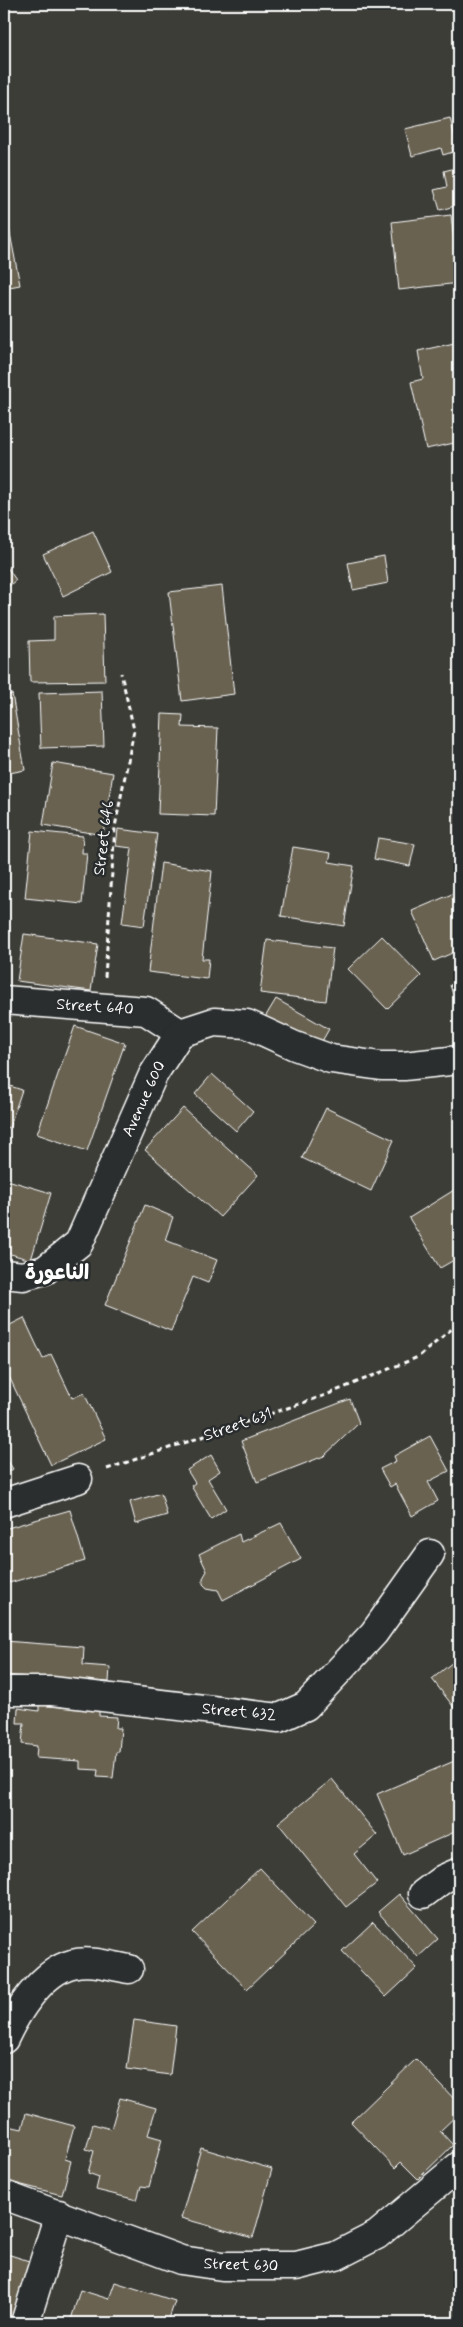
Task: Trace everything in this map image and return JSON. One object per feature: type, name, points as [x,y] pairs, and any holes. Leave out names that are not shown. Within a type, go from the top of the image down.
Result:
[{"type":"street","name":"Street 640","points":[[4,1000],[146,1011],[180,1033]]},
{"type":"street","points":[[180,1033],[214,1022],[247,1024],[295,1046],[331,1059],[382,1066],[404,1066],[459,1060]]},
{"type":"street","name":"Avenue 600","points":[[4,1274],[23,1276],[45,1270],[79,1243],[153,1075],[180,1033]]},
{"type":"street","points":[[4,1503],[78,1478]]},
{"type":"street","name":"Street 632","points":[[4,1691],[52,1691],[279,1718],[306,1706],[374,1633],[430,1554]]},
{"type":"street","points":[[423,1894],[444,1879],[459,1872]]},
{"type":"street","points":[[4,2039],[13,2018],[24,2003],[34,1991],[60,1969],[72,1964],[86,1963],[129,1969]]},
{"type":"street","name":"Street 630","points":[[4,2195],[181,2260],[222,2266],[296,2266],[315,2263],[336,2256],[377,2236],[459,2166]]},
{"type":"street","points":[[25,2323],[59,2214]]},
{"type":"path","name":"Street 646","points":[[103,1008],[115,827],[134,730],[121,673]]},
{"type":"path","name":"Street 631","points":[[78,1478],[326,1395],[418,1357],[459,1323]]},
{"type":"building","points":[[450,118],[457,146],[452,147],[453,152],[443,155],[441,148],[412,156],[405,129]]},
{"type":"building","points":[[459,167],[459,205],[440,210],[434,190],[447,187],[444,171]]},
{"type":"building","points":[[4,202],[20,285],[4,288]]},
{"type":"building","points":[[451,215],[459,283],[399,290],[392,222]]},
{"type":"building","points":[[459,342],[459,442],[426,449],[411,382],[423,379],[418,351]]},
{"type":"building","points":[[93,531],[112,572],[63,596],[43,554]]},
{"type":"building","points":[[384,556],[388,583],[353,590],[348,563]]},
{"type":"building","points":[[4,563],[16,580],[4,590]]},
{"type":"building","points":[[222,586],[234,694],[182,701],[169,592]]},
{"type":"building","points":[[103,614],[105,681],[30,682],[29,641],[54,640],[54,616]]},
{"type":"building","points":[[102,691],[104,746],[41,748],[39,693]]},
{"type":"building","points":[[12,694],[25,770],[4,774],[4,696]]},
{"type":"building","points":[[162,714],[183,715],[182,727],[218,728],[214,816],[158,814]]},
{"type":"building","points":[[53,763],[113,773],[103,835],[43,825]]},
{"type":"building","points":[[118,829],[157,834],[144,926],[122,923],[132,848],[116,846]]},
{"type":"building","points":[[32,831],[83,836],[82,853],[87,853],[82,904],[25,898]]},
{"type":"building","points":[[378,838],[415,844],[410,866],[374,859]]},
{"type":"building","points":[[293,847],[331,853],[329,862],[354,866],[344,926],[281,916]]},
{"type":"building","points":[[161,863],[212,871],[202,959],[209,959],[207,979],[148,972]]},
{"type":"building","points":[[459,891],[459,950],[434,961],[412,911]]},
{"type":"building","points":[[24,934],[98,944],[91,991],[17,981]]},
{"type":"building","points":[[382,936],[421,976],[387,1009],[348,969]]},
{"type":"building","points":[[267,940],[333,948],[326,1001],[260,993]]},
{"type":"building","points":[[4,943],[9,943],[4,984]]},
{"type":"building","points":[[459,983],[459,1013],[450,985]]},
{"type":"building","points":[[276,999],[329,1029],[317,1050],[264,1019]]},
{"type":"building","points":[[75,1026],[125,1043],[87,1151],[37,1134]]},
{"type":"building","points":[[212,1074],[253,1111],[236,1131],[195,1094]]},
{"type":"building","points":[[4,1084],[22,1090],[9,1128],[4,1126]]},
{"type":"building","points":[[183,1108],[258,1175],[220,1217],[145,1150]]},
{"type":"building","points":[[326,1108],[394,1140],[371,1191],[302,1158]]},
{"type":"building","points":[[4,1179],[51,1193],[31,1260],[4,1252]]},
{"type":"building","points":[[459,1187],[459,1266],[454,1260],[440,1268],[409,1218]]},
{"type":"building","points":[[145,1205],[173,1217],[165,1240],[217,1260],[208,1283],[193,1277],[171,1331],[105,1305]]},
{"type":"building","points":[[24,1318],[43,1359],[51,1354],[72,1398],[84,1393],[106,1439],[51,1465],[4,1366],[4,1328]]},
{"type":"building","points":[[350,1399],[359,1423],[324,1456],[257,1482],[241,1441]]},
{"type":"building","points":[[430,1436],[449,1471],[428,1482],[438,1501],[412,1516],[395,1484],[390,1487],[380,1469],[396,1461],[394,1456]]},
{"type":"building","points":[[4,1455],[13,1469],[4,1475]]},
{"type":"building","points":[[211,1455],[220,1471],[208,1479],[226,1509],[211,1519],[191,1486],[195,1483],[187,1470]]},
{"type":"building","points":[[161,1493],[167,1515],[136,1524],[130,1502]]},
{"type":"building","points":[[70,1510],[85,1561],[9,1583],[4,1563],[4,1529]]},
{"type":"building","points":[[281,1523],[301,1559],[223,1600],[218,1590],[207,1588],[203,1584],[203,1578],[207,1571],[199,1554],[239,1534],[241,1542]]},
{"type":"building","points":[[4,1641],[84,1647],[83,1665],[110,1667],[109,1682],[4,1675]]},
{"type":"building","points":[[459,1657],[459,1714],[432,1679]]},
{"type":"building","points":[[39,1705],[99,1710],[99,1716],[117,1717],[116,1728],[121,1728],[119,1752],[116,1752],[113,1778],[97,1777],[98,1770],[80,1769],[80,1761],[36,1758],[37,1746],[22,1744],[24,1723],[17,1723],[18,1708],[39,1711]]},
{"type":"building","points":[[459,1759],[459,1830],[403,1855],[377,1794]]},
{"type":"building","points":[[332,1779],[377,1835],[354,1854],[377,1883],[346,1907],[278,1823]]},
{"type":"building","points":[[260,1868],[314,1925],[247,1989],[192,1932]]},
{"type":"building","points":[[399,1894],[438,1939],[418,1957],[378,1912]]},
{"type":"building","points":[[373,1922],[417,1968],[386,1997],[342,1951]]},
{"type":"building","points":[[459,2006],[459,2020],[452,2013]]},
{"type":"building","points":[[134,2020],[176,2026],[170,2075],[127,2069]]},
{"type":"building","points":[[416,2059],[459,2104],[459,2113],[440,2131],[453,2145],[418,2179],[401,2162],[395,2168],[351,2122]]},
{"type":"building","points":[[120,2098],[156,2108],[148,2135],[162,2139],[149,2187],[141,2186],[137,2200],[96,2190],[99,2177],[88,2173],[94,2151],[86,2149],[93,2124],[111,2129]]},
{"type":"building","points":[[26,2113],[74,2126],[65,2159],[71,2161],[62,2195],[6,2181],[9,2171],[4,2169],[4,2125],[22,2129]]},
{"type":"building","points":[[201,2148],[272,2169],[253,2238],[181,2218]]},
{"type":"building","points":[[4,2253],[29,2261],[12,2321],[4,2318]]},
{"type":"building","points":[[115,2282],[175,2301],[169,2319],[183,2323],[70,2323],[80,2290],[109,2299]]},
{"type":"district","name":"الناعورة","points":[[57,1273]]}]
